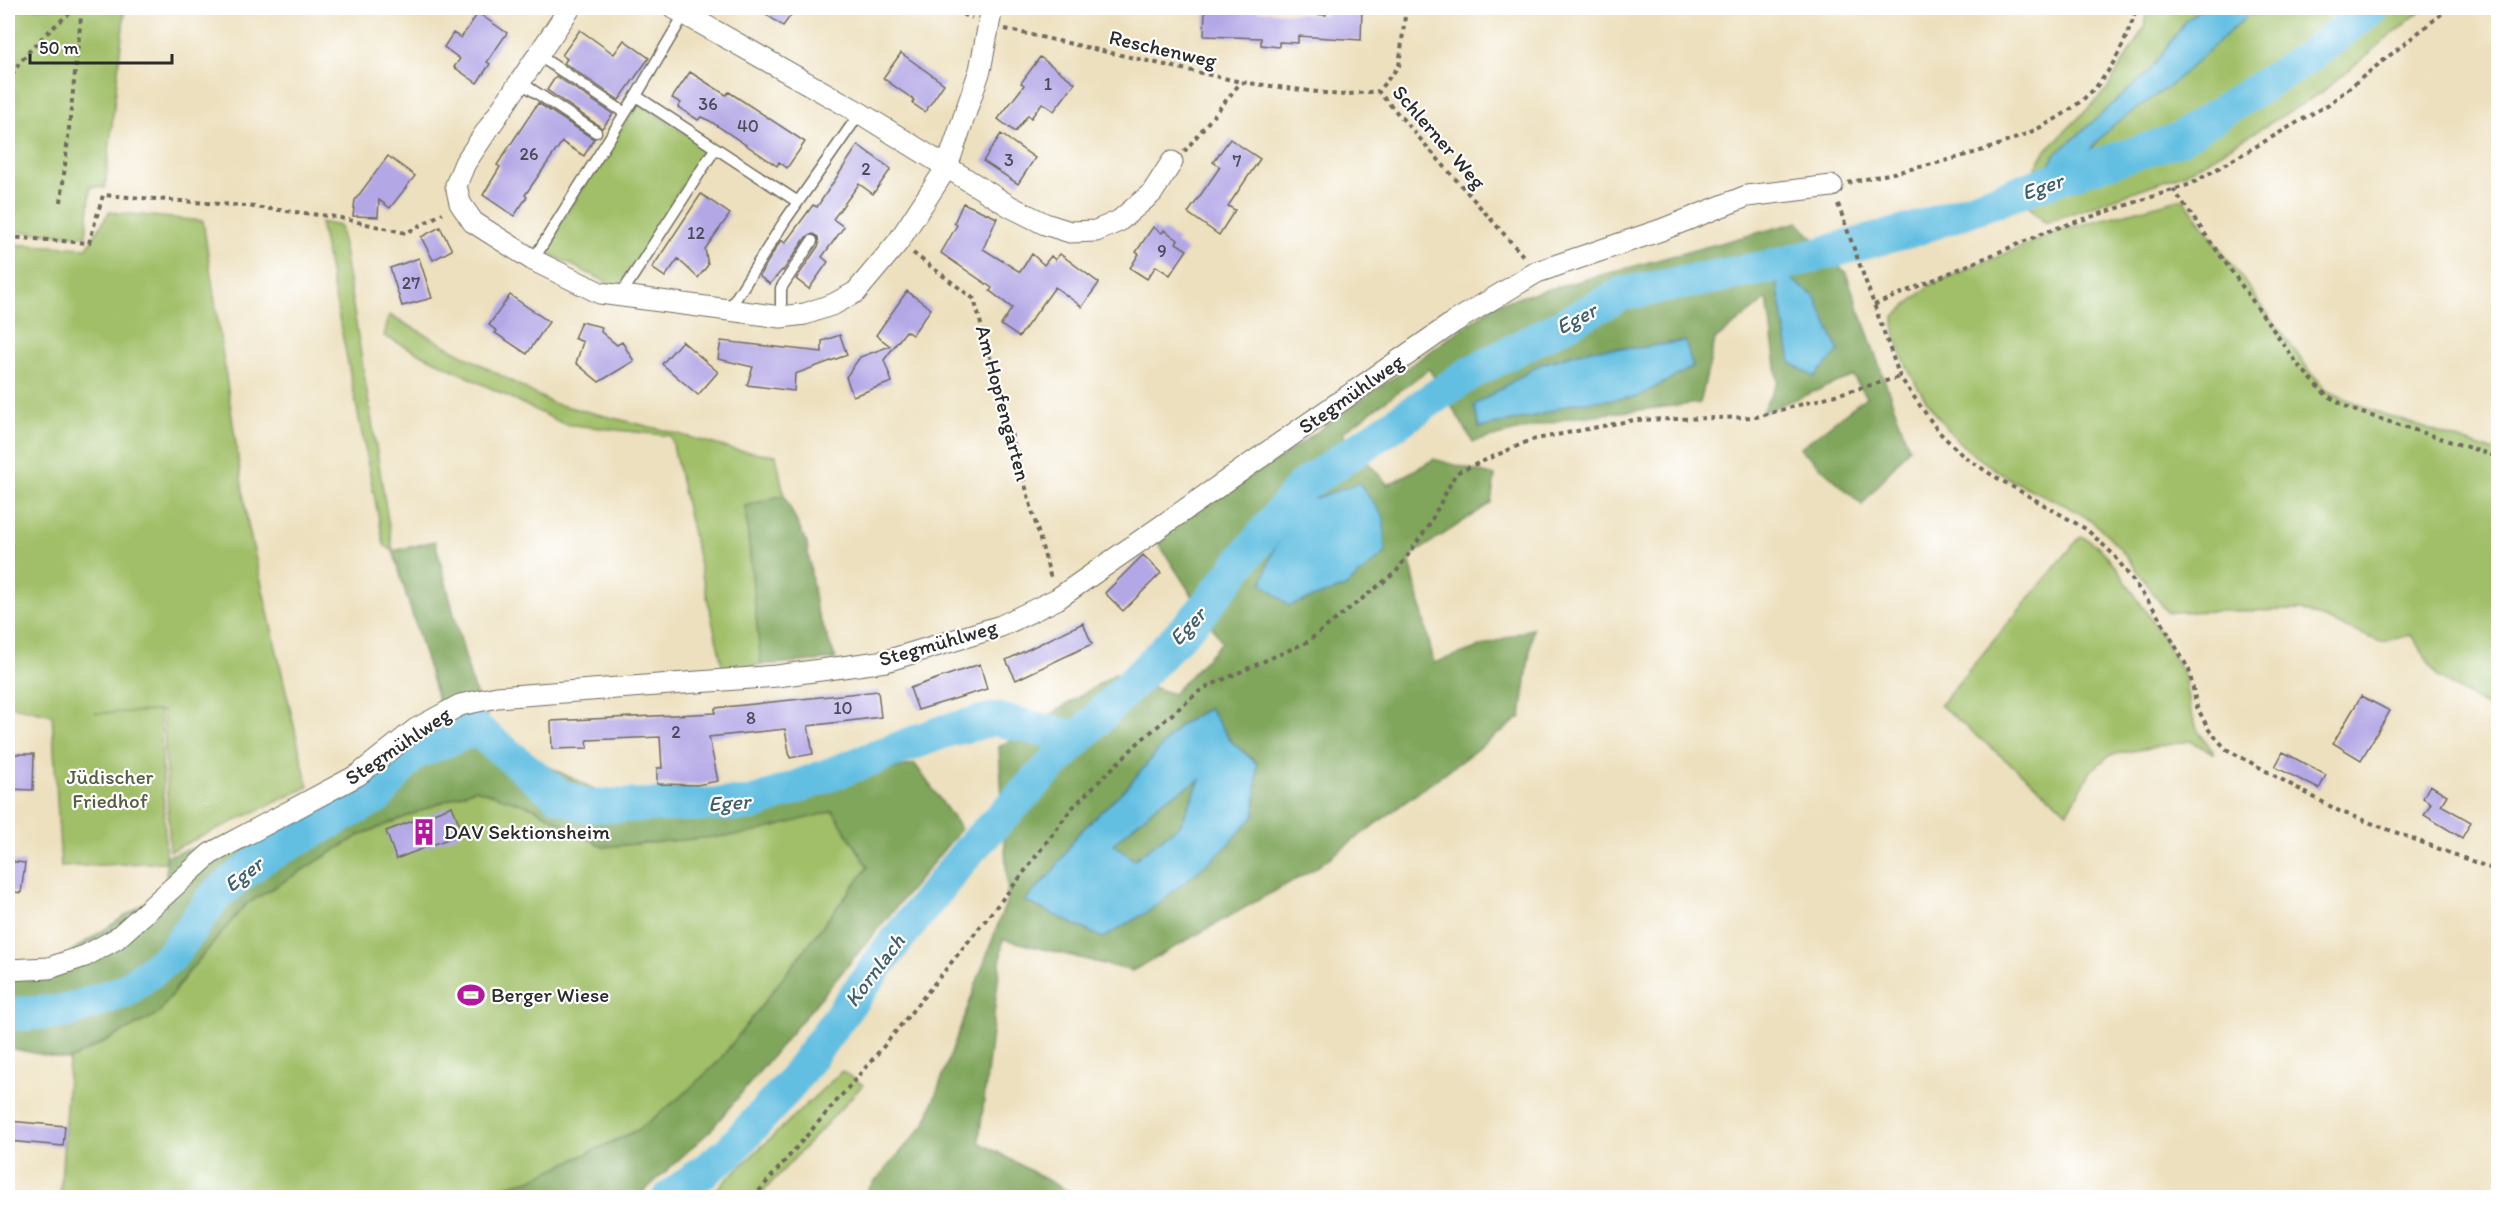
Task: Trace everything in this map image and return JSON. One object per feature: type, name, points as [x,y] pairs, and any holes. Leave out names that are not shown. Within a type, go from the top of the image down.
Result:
[{"type":"street","points":[[570,8],[465,163],[456,185],[460,203],[473,222],[533,260],[600,293],[782,317],[805,314],[834,304],[856,292],[898,242],[947,167],[980,70],[990,16]]},
{"type":"street","points":[[679,10],[860,113],[1011,207],[1045,224],[1070,232],[1096,231],[1119,221],[1152,193],[1172,162]]},
{"type":"street","name":"Stegmühlweg","points":[[8,970],[49,968],[85,956],[116,939],[210,854],[358,775],[416,729],[460,705],[497,697],[777,676],[886,661],[1001,626],[1057,599],[1454,322],[1538,272],[1661,230],[1747,196],[1832,186]]},
{"type":"lane","points":[[533,260],[636,96],[679,10]]},
{"type":"lane","points":[[538,56],[625,113]]},
{"type":"lane","points":[[520,82],[596,132]]},
{"type":"lane","points":[[636,96],[798,202]]},
{"type":"lane","points":[[728,311],[798,202],[860,113]]},
{"type":"lane","points":[[620,296],[715,149]]},
{"type":"lane","points":[[782,317],[781,288],[812,242]]},
{"type":"path","points":[[8,56],[13,8]]},
{"type":"path","points":[[8,83],[12,73],[49,31],[76,8]]},
{"type":"path","points":[[61,202],[82,8]]},
{"type":"path","name":"Reschenweg","points":[[946,8],[990,16],[1240,82],[1340,95],[1378,91]]},
{"type":"path","name":"Schlerner Weg","points":[[1406,8],[1399,66],[1378,91],[1538,272]]},
{"type":"path","points":[[1832,186],[1982,151],[2047,124],[2092,92],[2117,56],[2133,21],[2136,8]]},
{"type":"path","points":[[1874,305],[2050,230],[2191,184],[2329,104],[2449,8]]},
{"type":"path","points":[[8,68],[12,73]]},
{"type":"path","points":[[1172,162],[1191,146],[1240,82]]},
{"type":"path","points":[[2173,189],[2299,366],[2326,394],[2354,410],[2499,457]]},
{"type":"path","points":[[8,237],[89,243],[103,195],[336,217],[406,233],[460,203]]},
{"type":"path","points":[[1841,211],[1900,377],[1938,431],[1962,455],[2086,530],[2114,555],[2156,612],[2189,670],[2198,707],[2205,722],[2226,749],[2339,811],[2499,871]]},
{"type":"path","name":"Am Hopfengarten","points":[[898,242],[974,299],[1057,599]]},
{"type":"path","points":[[753,1197],[884,1046],[1021,876],[1072,808],[1139,742],[1202,688],[1306,642],[1396,572],[1429,525],[1456,473],[1531,440],[1634,420],[1756,417],[1900,377]]},
{"type":"green space","points":[[8,8],[125,8],[105,188],[91,186],[86,236],[8,231]]},
{"type":"green space","points":[[2147,8],[2424,8],[2321,93],[2186,173],[2045,223],[2020,197],[2045,151],[2105,92],[2144,28]]},
{"type":"green space","points":[[639,103],[707,148],[619,288],[543,251],[602,156]]},
{"type":"green space","points":[[2183,198],[2309,370],[2328,391],[2372,410],[2498,453],[2498,713],[2438,677],[2411,635],[2381,642],[2302,610],[2167,612],[2125,554],[2106,533],[2084,516],[2013,481],[1974,454],[1948,429],[1916,384],[1900,350],[1895,333],[1894,317],[1930,285],[2062,230]]},
{"type":"green space","name":"Jüdischer Friedhof","points":[[109,212],[203,221],[248,525],[308,787],[170,851],[163,711],[160,711],[166,862],[61,867],[52,715],[8,705],[8,244],[87,248]]},
{"type":"green space","points":[[320,222],[340,226],[393,551],[384,545]]},
{"type":"green space","points":[[1798,222],[1846,273],[1909,448],[1862,505],[1800,448],[1866,397],[1853,376],[1761,413],[1778,382],[1767,299],[1715,340],[1700,403],[1569,418],[1473,442],[1429,369],[1342,433],[1388,485],[1434,459],[1495,476],[1491,503],[1409,557],[1434,663],[1533,628],[1521,717],[1314,869],[1132,971],[1003,939],[979,1142],[1078,1197],[860,1198],[925,1124],[1008,897],[999,747],[1115,674],[1173,694],[1222,642],[1155,538],[1290,451],[1498,303]],"holes":[[[1774,267],[1815,297],[1791,363]],[[1685,341],[1637,397],[1574,403],[1539,415],[1479,428],[1474,406],[1541,364],[1592,349],[1638,348]],[[1209,708],[1230,740],[1257,763],[1103,938],[1025,901],[1054,870],[1077,835],[1129,785],[1180,725]]]},
{"type":"green space","points":[[389,315],[552,403],[735,450],[776,455],[784,495],[745,506],[761,665],[723,669],[671,436],[564,424],[384,336]]},
{"type":"green space","points":[[784,495],[807,544],[816,609],[836,659],[761,665],[745,506]]},
{"type":"green space","points":[[2081,536],[2097,545],[2117,568],[2164,639],[2184,676],[2190,709],[2198,731],[2215,754],[2190,741],[2110,755],[2091,771],[2068,812],[1940,705]]},
{"type":"green space","points":[[435,541],[473,687],[501,743],[616,800],[750,798],[915,764],[961,829],[710,1131],[642,1193],[629,1197],[451,1197],[530,1180],[638,1130],[684,1094],[718,1062],[868,867],[833,811],[748,834],[603,847],[535,808],[475,789],[360,835],[245,905],[185,976],[158,1014],[69,1060],[8,1048],[8,970],[49,966],[166,889],[166,856],[274,824],[377,775],[442,713],[393,551]]},
{"type":"green space","points":[[1200,779],[1181,824],[1134,860],[1112,844],[1162,801]]},
{"type":"green space","name":"Berger Wiese","points":[[475,789],[534,808],[603,847],[748,834],[833,811],[868,867],[718,1062],[684,1094],[638,1130],[530,1180],[450,1198],[60,1198],[69,1060],[158,1014],[185,977],[245,905],[360,835]]},
{"type":"green space","points":[[842,1071],[863,1085],[758,1197],[708,1197]]},
{"type":"water","points":[[2201,8],[2311,8],[2306,13],[2248,15],[2171,85],[2112,126],[2067,175],[2035,187],[2054,156],[2150,71],[2185,22]]},
{"type":"water","points":[[1774,266],[1815,297],[1839,351],[1814,377],[1791,363]]},
{"type":"water","points":[[1685,341],[1693,367],[1637,397],[1574,403],[1539,415],[1479,428],[1474,405],[1541,364],[1592,349],[1638,348]]},
{"type":"water","points":[[1359,483],[1384,517],[1385,553],[1345,587],[1289,606],[1262,583],[1275,546],[1310,500]]},
{"type":"water","points":[[1209,708],[1230,740],[1257,764],[1255,815],[1220,853],[1149,911],[1103,938],[1025,901],[1054,870],[1077,835],[1129,785],[1180,725]],"holes":[[[1200,780],[1181,824],[1134,860],[1113,844],[1162,801]]]},
{"type":"building","points":[[757,8],[796,8],[783,26]]},
{"type":"building","points":[[1205,8],[1257,8],[1257,11],[1326,15],[1327,8],[1362,8],[1361,40],[1298,36],[1298,43],[1279,42],[1279,47],[1261,45],[1261,38],[1204,36]]},
{"type":"building","points":[[478,13],[507,33],[487,62],[490,64],[477,83],[454,67],[460,59],[444,47],[453,33],[461,38]]},
{"type":"building","points":[[580,30],[614,54],[624,40],[649,58],[619,100],[564,63],[567,59],[562,55]]},
{"type":"building","points":[[901,53],[944,84],[925,112],[912,103],[914,100],[883,78]]},
{"type":"building","points":[[1040,57],[1075,83],[1054,111],[1042,103],[1031,118],[1028,115],[1015,132],[998,119],[1022,88],[1024,85],[1021,83]]},
{"type":"building","points":[[690,72],[726,95],[729,92],[805,142],[787,168],[779,162],[777,166],[710,121],[701,117],[698,120],[678,107],[681,103],[672,98]]},
{"type":"building","points":[[556,76],[613,114],[602,128],[547,90]]},
{"type":"building","points":[[538,103],[594,139],[584,156],[562,142],[525,195],[527,197],[514,216],[483,195],[500,167],[497,165]]},
{"type":"building","points":[[1001,134],[1035,158],[1018,184],[983,161]]},
{"type":"building","points":[[1230,139],[1260,159],[1228,206],[1235,210],[1219,235],[1188,213],[1220,167],[1213,162]]},
{"type":"building","points":[[858,145],[891,169],[873,194],[859,184],[833,219],[844,227],[822,257],[828,262],[809,289],[796,279],[819,245],[818,237],[813,234],[806,237],[783,271],[770,284],[759,276],[781,240],[785,243],[813,205],[817,207]]},
{"type":"building","points":[[388,156],[415,176],[390,208],[379,200],[378,217],[353,216],[355,200]]},
{"type":"building","points":[[701,194],[730,214],[705,249],[708,265],[698,278],[678,259],[665,277],[652,268]]},
{"type":"building","points":[[963,203],[997,218],[983,249],[1020,272],[1032,254],[1044,265],[1051,256],[1055,260],[1060,254],[1099,283],[1082,307],[1055,287],[1019,337],[1001,325],[1012,308],[990,291],[992,288],[941,253],[957,225],[954,223]]},
{"type":"building","points":[[440,227],[452,250],[433,260],[421,237]]},
{"type":"building","points":[[1153,227],[1162,233],[1164,230],[1178,240],[1176,243],[1187,250],[1170,275],[1156,266],[1147,279],[1130,268],[1139,254],[1136,252]]},
{"type":"building","points":[[419,258],[432,298],[402,306],[390,268]]},
{"type":"building","points":[[907,291],[931,309],[912,335],[906,331],[884,360],[892,382],[853,396],[846,377],[860,357],[890,346],[876,335]]},
{"type":"building","points":[[510,295],[549,322],[527,354],[495,333],[497,331],[489,325]]},
{"type":"building","points":[[581,322],[602,327],[601,332],[617,345],[622,342],[634,361],[599,382],[576,363],[583,342],[574,338]]},
{"type":"building","points":[[840,335],[847,355],[795,374],[794,391],[747,385],[753,367],[718,359],[721,341],[822,352],[822,341]]},
{"type":"building","points":[[682,341],[718,372],[698,395],[662,364]]},
{"type":"building","points":[[1143,555],[1161,573],[1123,611],[1105,593]]},
{"type":"building","points":[[1083,623],[1092,644],[1016,680],[1006,660]]},
{"type":"building","points":[[980,664],[987,689],[918,710],[910,688]]},
{"type":"building","points":[[878,691],[881,717],[808,726],[813,754],[790,758],[785,729],[709,737],[718,781],[697,785],[657,784],[657,768],[662,768],[660,737],[587,740],[588,748],[552,749],[551,721],[715,713],[715,708]]},
{"type":"building","points":[[2361,696],[2390,711],[2361,760],[2333,743]]},
{"type":"building","points":[[2283,752],[2326,775],[2319,789],[2275,767]]},
{"type":"building","points":[[8,754],[34,754],[33,790],[8,789]]},
{"type":"building","points":[[2430,785],[2447,795],[2441,805],[2471,822],[2462,838],[2424,815],[2431,803],[2423,798]]},
{"type":"building","name":"DAV Sektionsheim","points":[[452,806],[463,833],[396,859],[386,831]]},
{"type":"building","points":[[8,861],[25,863],[21,893],[8,891]]},
{"type":"building","points":[[8,1121],[65,1126],[63,1146],[8,1141]]},
{"type":"waterway","name":"Eger","points":[[669,1198],[729,1152],[788,1087],[891,947],[971,848],[1198,616],[1301,487],[1469,374],[1622,294],[1774,266],[1913,230],[2067,175],[2177,140],[2307,58],[2372,8]]},
{"type":"waterway","name":"Eger","points":[[8,1014],[64,1012],[125,991],[171,956],[215,896],[261,859],[377,797],[412,754],[476,729],[558,795],[585,806],[752,804],[945,731],[995,719],[1078,738]]},
{"type":"place","name":"DAV Sektionsheim","points":[[424,832]]},
{"type":"place","name":"Berger Wiese","points":[[471,995]]},
{"type":"water label","name":"Kornlach","points":[[874,970]]}]
